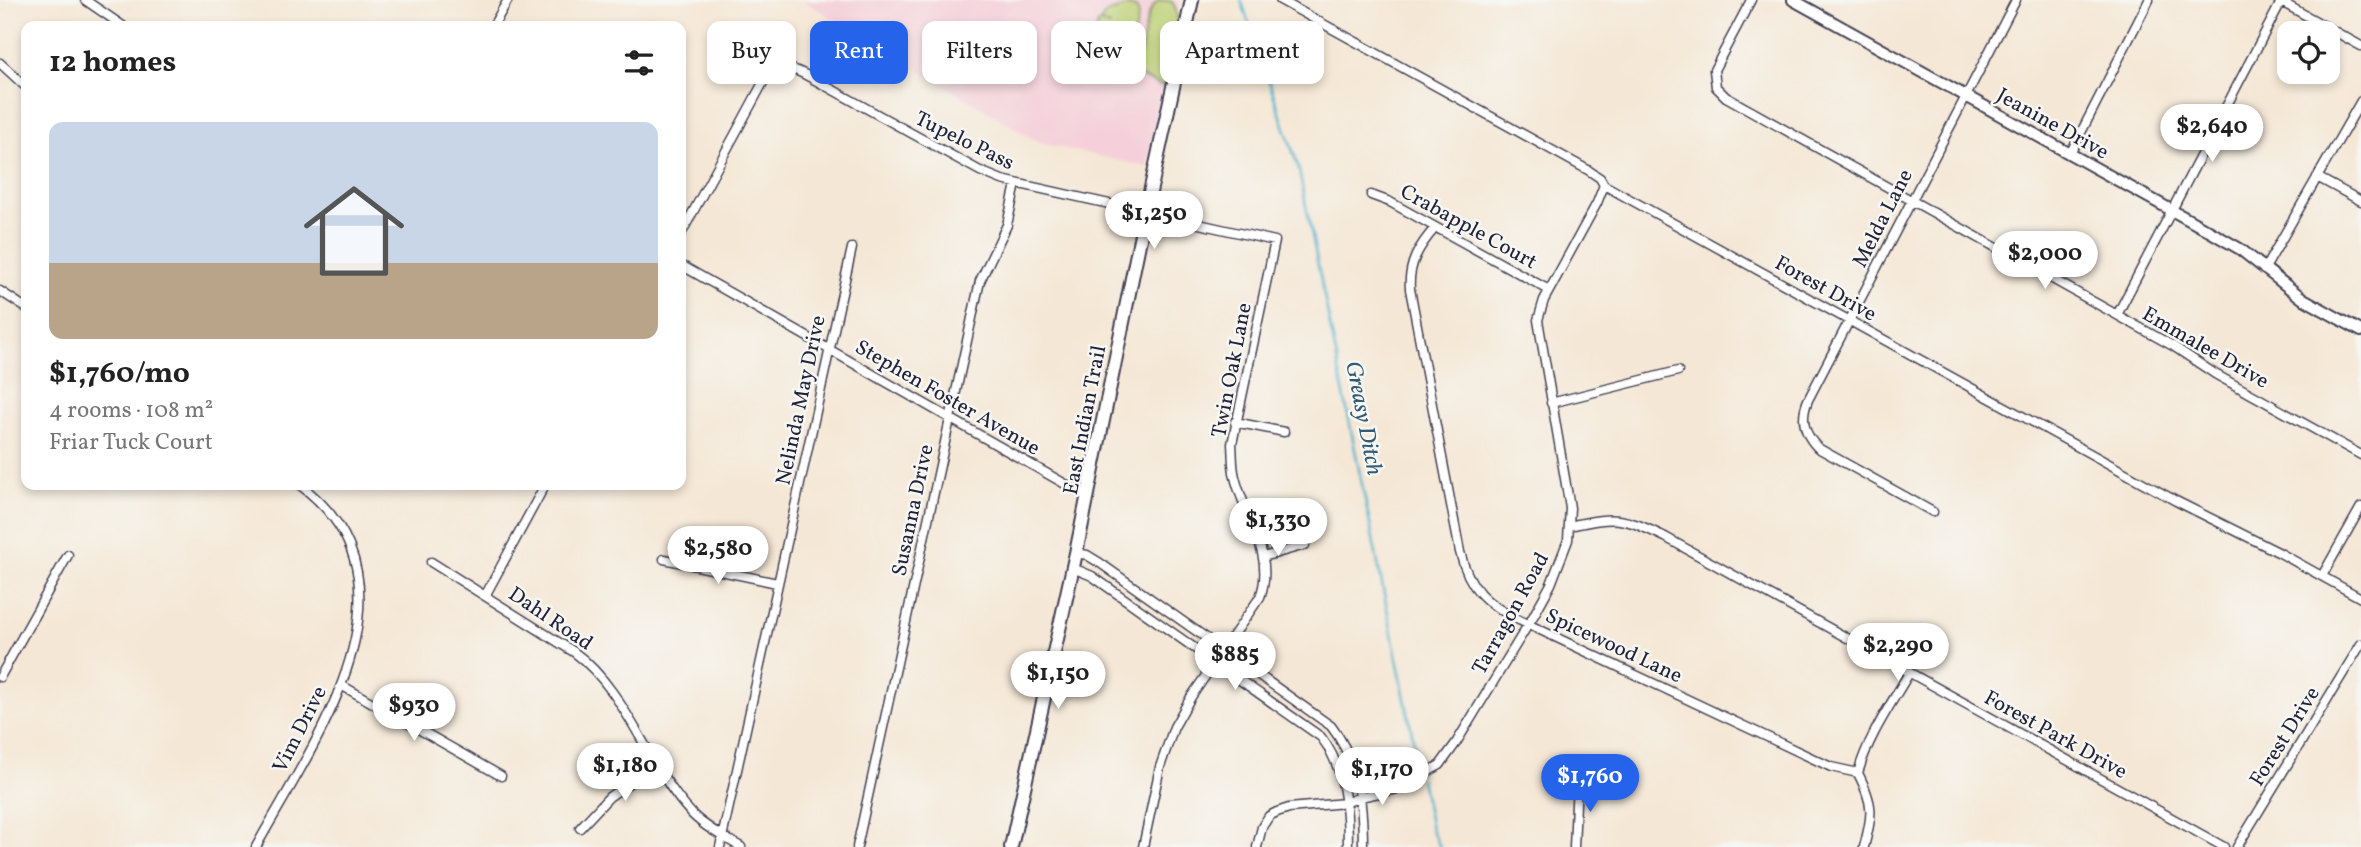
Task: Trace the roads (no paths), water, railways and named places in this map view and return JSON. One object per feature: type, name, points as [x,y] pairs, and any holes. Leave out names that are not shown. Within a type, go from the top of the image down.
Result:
[{"type":"main road","name":"East Indian Trail","points":[[1011,847],[1073,568],[1145,213],[1192,0]]},
{"type":"street","points":[[85,0],[116,21]]},
{"type":"street","points":[[496,21],[508,0]]},
{"type":"street","name":"Forest Drive","points":[[1280,0],[1588,170],[1600,177],[1604,185],[1849,321],[2176,501],[2361,598]]},
{"type":"street","name":"Emmalee Drive","points":[[1751,0],[1714,70],[1713,76],[1718,91],[2173,346],[2215,374],[2361,455]]},
{"type":"street","name":"Jeanine Drive","points":[[1793,0],[2240,249],[2302,298],[2361,331]]},
{"type":"street","name":"Melda Lane","points":[[1933,512],[1818,448],[1807,434],[1803,417],[1849,321],[2016,0]]},
{"type":"street","points":[[2070,154],[2149,0]]},
{"type":"street","points":[[2117,315],[2280,1],[2361,46]]},
{"type":"street","points":[[0,63],[21,83]]},
{"type":"street","name":"Tupelo Pass","points":[[686,225],[765,79],[774,70],[786,67],[980,171],[1016,184],[1275,242]]},
{"type":"street","points":[[2264,270],[2361,101]]},
{"type":"street","points":[[2318,177],[2361,201]]},
{"type":"street","name":"Susanna Drive","points":[[857,847],[980,281],[1007,225],[1016,184]]},
{"type":"street","name":"Tarragon Road","points":[[1257,847],[1262,827],[1269,816],[1276,812],[1289,808],[1345,803],[1408,785],[1440,765],[1528,624],[1557,569],[1568,540],[1570,508],[1538,326],[1539,314],[1604,185]]},
{"type":"street","name":"Crabapple Court","points":[[1371,195],[1390,202],[1549,290]]},
{"type":"street","name":"Spicewood Lane","points":[[1435,228],[1413,261],[1410,289],[1460,552],[1466,573],[1482,597],[1497,610],[1831,766],[1858,774]]},
{"type":"street","name":"Twin Oak Lane","points":[[1143,847],[1169,738],[1184,707],[1260,597],[1265,580],[1263,557],[1235,478],[1232,444],[1275,242]]},
{"type":"street","name":"Nelinda May Drive","points":[[720,847],[852,248]]},
{"type":"street","name":"Stephen Foster Avenue","points":[[686,268],[1088,496]]},
{"type":"street","points":[[0,291],[21,305]]},
{"type":"street","points":[[1551,403],[1678,371]]},
{"type":"street","points":[[1235,422],[1284,432]]},
{"type":"street","name":"Vim Drive","points":[[256,847],[324,722],[341,685],[354,651],[359,621],[358,582],[349,547],[330,514],[305,490]]},
{"type":"street","points":[[485,596],[542,490]]},
{"type":"street","points":[[2322,576],[2361,507]]},
{"type":"street","name":"Forest Park Drive","points":[[1569,526],[1613,518],[1639,524],[2224,847]]},
{"type":"street","points":[[1263,557],[1305,545]]},
{"type":"street","points":[[1076,553],[1087,555],[1100,563],[1331,726],[1347,749],[1354,766],[1360,797],[1363,847]]},
{"type":"street","points":[[0,677],[68,555]]},
{"type":"street","points":[[664,559],[777,583]]},
{"type":"street","name":"Dahl Road","points":[[431,562],[589,664],[609,690],[668,784],[693,815],[710,829],[741,847]]},
{"type":"street","points":[[1073,568],[1093,576],[1321,737],[1340,771],[1348,847]]},
{"type":"street","name":"Forest Drive","points":[[2237,847],[2361,644]]},
{"type":"street","points":[[1864,847],[1872,812],[1870,796],[1858,774],[1871,737],[1909,673]]},
{"type":"street","points":[[341,685],[501,776]]},
{"type":"street","points":[[580,828],[609,797],[656,764]]},
{"type":"street","points":[[1574,847],[1577,782]]},
{"type":"waterway","name":"Greasy Ditch","points":[[1241,0],[1298,166],[1420,773]]},
{"type":"waterway","name":"Greasy Ditch","points":[[1421,779],[1431,829],[1440,847]]}]
